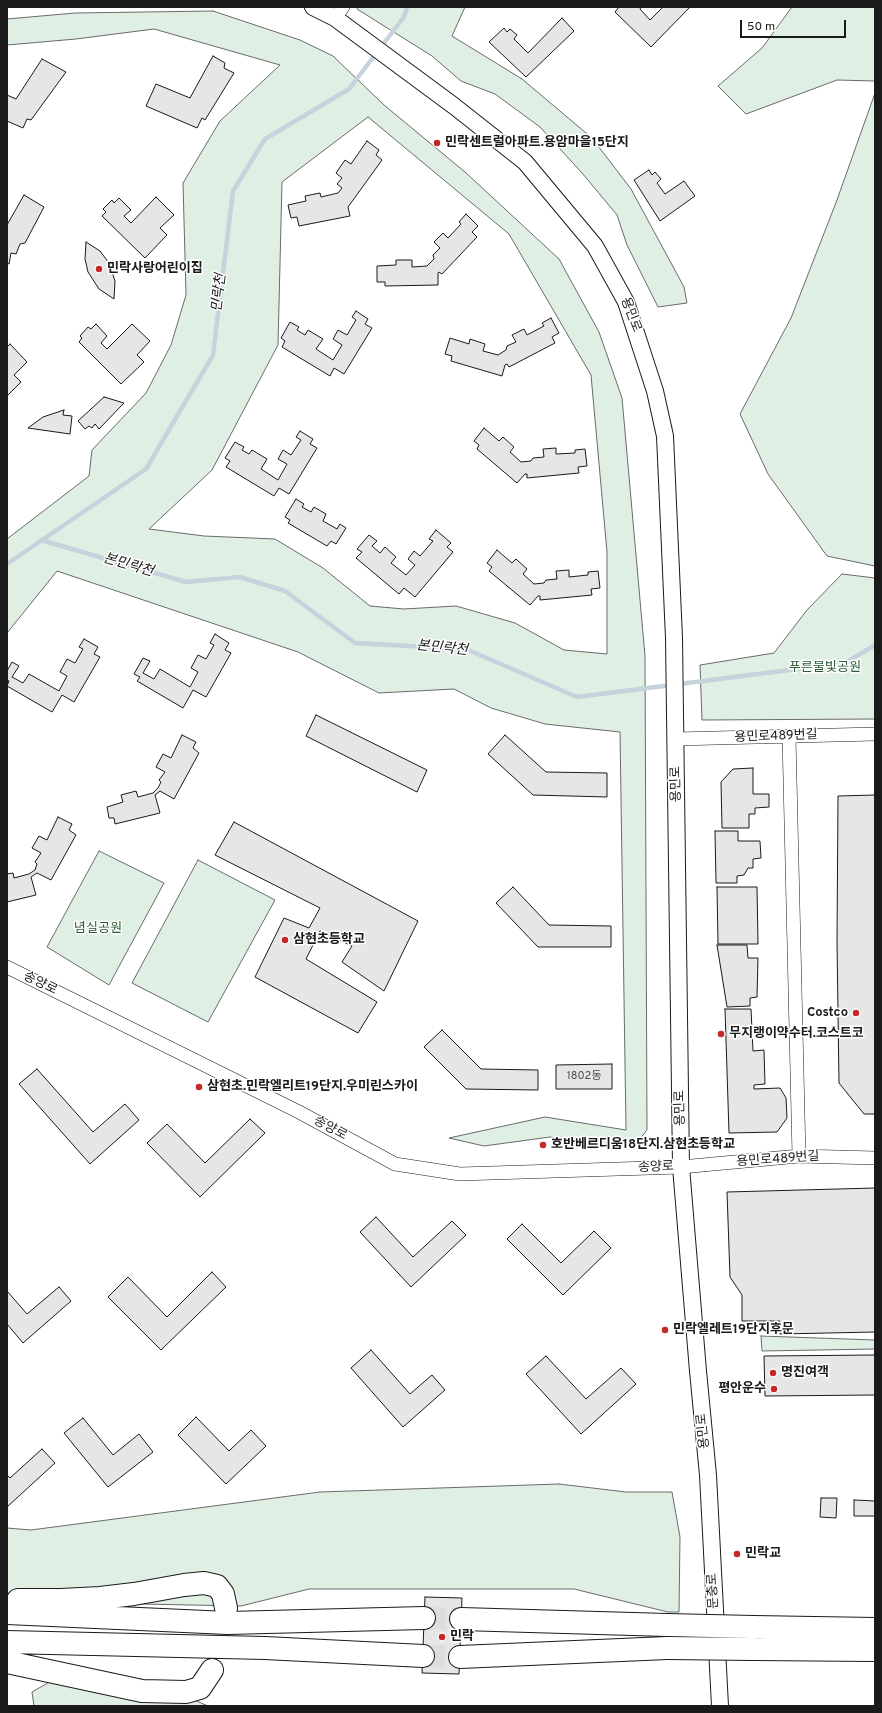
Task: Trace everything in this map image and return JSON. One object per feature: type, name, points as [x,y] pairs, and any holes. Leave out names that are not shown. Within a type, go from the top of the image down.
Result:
[{"type":"highway","points":[[7,1600],[100,1598],[134,1594],[184,1584],[204,1583],[217,1586],[223,1594],[226,1608]]},
{"type":"highway","points":[[7,1613],[228,1623],[424,1618]]},
{"type":"highway","points":[[461,1619],[753,1626],[874,1634]]},
{"type":"highway","points":[[460,1656],[667,1648],[753,1649],[874,1634]]},
{"type":"highway","points":[[7,1642],[265,1648],[423,1656]]},
{"type":"highway","points":[[7,1662],[142,1691],[186,1692],[200,1688],[212,1670]]},
{"type":"street","points":[[313,7],[339,12]]},
{"type":"street","name":"용민로","points":[[339,12],[359,36],[454,106],[525,162],[595,246],[626,302],[655,390],[665,436],[674,638],[682,1167],[698,1371],[708,1475]]},
{"type":"street","name":"용민로489번길","points":[[676,739],[875,734]]},
{"type":"street","points":[[789,737],[799,1156]]},
{"type":"street","name":"송양로","points":[[7,967],[299,1112],[395,1164],[460,1174],[682,1167]]},
{"type":"street","name":"용민로489번길","points":[[682,1167],[799,1156],[875,1158]]},
{"type":"street","name":"문충로","points":[[708,1475],[720,1706]]},
{"type":"green space","points":[[358,7],[465,7],[452,36],[522,79],[592,138],[631,189],[684,287],[687,303],[658,307],[627,245],[617,215],[582,173],[540,127],[495,94],[461,81],[432,56],[357,9]]},
{"type":"green space","points":[[792,7],[875,7],[875,81],[837,80],[746,114],[718,86],[762,48]]},
{"type":"green space","points":[[213,11],[300,40],[333,56],[384,105],[465,172],[559,259],[599,332],[622,398],[645,656],[647,1130],[635,1145],[596,1145],[550,1137],[484,1146],[449,1138],[545,1117],[626,1130],[620,732],[545,724],[491,708],[454,689],[379,693],[298,652],[57,571],[7,633],[7,539],[89,476],[92,450],[146,393],[171,345],[186,295],[183,183],[220,121],[280,65],[154,29],[76,39],[7,45],[7,19],[75,13]],"holes":[[[368,117],[509,234],[591,375],[607,552],[607,654],[564,650],[515,623],[456,606],[404,609],[370,606],[323,568],[275,539],[204,536],[149,529],[212,470],[278,345],[282,182]]]},
{"type":"green space","points":[[875,93],[875,566],[827,556],[768,474],[740,414],[791,318],[837,200]]},
{"type":"green space","name":"푸른물빛공원","points":[[842,574],[875,578],[875,719],[702,720],[700,665],[774,653],[807,610]]},
{"type":"green space","name":"념실공원","points":[[99,851],[164,883],[109,985],[47,947]]},
{"type":"green space","points":[[198,860],[275,900],[208,1022],[132,983]]},
{"type":"green space","points":[[761,1336],[875,1340],[875,1349],[762,1351]]},
{"type":"green space","points":[[559,1484],[626,1492],[672,1492],[680,1537],[679,1612],[668,1612],[574,1589],[309,1589],[241,1606],[40,1602],[7,1595],[7,1528],[31,1530],[320,1492]]},
{"type":"green space","points":[[53,1680],[185,1696],[208,1706],[34,1706],[32,1692]]},
{"type":"building","points":[[619,7],[641,7],[640,9],[650,20],[663,7],[690,7],[651,47],[615,12]]},
{"type":"building","points":[[562,18],[574,31],[526,77],[489,42],[504,28],[507,32],[510,29],[517,35],[514,39],[528,53]]},
{"type":"building","points":[[213,56],[225,63],[224,68],[234,73],[205,120],[202,118],[197,128],[146,106],[156,84],[190,98]]},
{"type":"building","points":[[42,59],[66,72],[31,120],[27,119],[23,128],[7,121],[7,95],[16,99]]},
{"type":"building","points":[[367,141],[379,150],[376,155],[382,160],[348,207],[350,216],[299,226],[297,217],[291,218],[288,205],[306,201],[305,196],[320,193],[321,197],[338,193],[342,188],[337,184],[342,178],[336,173],[345,160],[351,164]]},
{"type":"building","points":[[649,170],[652,175],[655,172],[661,179],[657,183],[665,194],[684,181],[695,196],[660,221],[634,180]]},
{"type":"building","points":[[24,195],[44,207],[25,243],[20,244],[16,254],[11,253],[9,264],[7,263],[7,225]]},
{"type":"building","points":[[156,197],[174,215],[160,228],[167,235],[145,258],[102,216],[106,212],[103,209],[112,200],[114,203],[119,198],[131,210],[124,216],[131,223]]},
{"type":"building","points":[[466,214],[478,226],[472,232],[477,237],[442,274],[439,272],[438,273],[438,285],[385,286],[385,282],[377,282],[377,266],[396,265],[396,260],[412,260],[412,267],[427,266],[434,259],[433,255],[440,248],[434,242],[443,233],[448,238],[461,224],[459,222]]},
{"type":"building","name":"민락사랑어린이집","points":[[86,242],[100,251],[109,263],[115,281],[114,299],[99,289],[88,272],[85,259]]},
{"type":"building","points":[[356,311],[368,319],[365,324],[372,328],[344,374],[334,368],[330,376],[282,347],[285,341],[281,338],[290,322],[299,327],[297,330],[305,335],[308,330],[323,339],[316,349],[333,360],[342,345],[333,339],[338,330],[347,335],[356,320],[352,317]]},
{"type":"building","points":[[551,318],[559,333],[552,337],[555,343],[509,367],[507,364],[505,365],[502,376],[451,361],[452,356],[445,354],[450,338],[469,344],[470,339],[485,344],[483,351],[498,355],[506,350],[507,346],[516,342],[512,335],[524,329],[527,335],[544,326],[542,323]]},
{"type":"building","points":[[96,324],[107,336],[101,343],[107,349],[132,324],[150,341],[137,355],[144,362],[121,384],[79,342],[82,338],[80,336],[88,327],[91,329]]},
{"type":"building","points":[[10,344],[27,362],[14,375],[21,382],[7,396],[7,347]]},
{"type":"building","points":[[104,397],[124,403],[99,429],[95,424],[92,428],[89,426],[85,429],[78,421]]},
{"type":"building","points":[[64,410],[63,415],[72,416],[70,434],[28,428],[43,417]]},
{"type":"building","points":[[484,428],[499,441],[503,437],[514,447],[510,452],[521,462],[531,461],[533,458],[544,457],[543,449],[556,448],[556,454],[575,453],[575,450],[585,449],[587,466],[578,467],[579,473],[527,478],[527,474],[525,474],[517,483],[477,449],[479,445],[474,441]]},
{"type":"building","points":[[300,431],[313,439],[310,444],[317,448],[289,494],[279,488],[274,496],[226,467],[230,461],[225,458],[235,442],[244,447],[242,450],[249,454],[252,450],[267,459],[261,469],[278,480],[287,464],[278,459],[283,450],[291,455],[301,440],[296,437]]},
{"type":"building","points":[[296,499],[304,504],[302,507],[311,512],[314,507],[326,514],[323,521],[337,529],[340,524],[346,528],[336,544],[331,541],[327,546],[288,523],[290,520],[285,517]]},
{"type":"building","points":[[436,530],[451,543],[447,547],[453,552],[415,597],[404,588],[399,594],[356,558],[362,552],[357,549],[369,535],[377,541],[372,546],[380,553],[385,547],[396,557],[391,563],[406,575],[415,565],[408,559],[414,551],[420,556],[433,541],[429,539]]},
{"type":"building","points":[[497,550],[512,563],[516,559],[527,569],[523,574],[534,584],[544,583],[546,580],[557,579],[556,571],[569,570],[569,577],[588,575],[588,572],[598,571],[600,588],[591,589],[592,595],[540,600],[540,596],[538,596],[530,605],[489,571],[492,567],[487,563]]},
{"type":"building","points":[[215,634],[229,643],[225,650],[231,653],[206,697],[193,690],[183,708],[137,681],[140,677],[134,674],[143,658],[150,661],[143,673],[154,679],[160,669],[190,687],[198,672],[191,668],[198,655],[206,659],[214,645],[210,643]]},
{"type":"building","points":[[84,639],[98,647],[94,654],[100,657],[74,702],[62,695],[52,712],[7,686],[9,681],[7,680],[7,671],[12,662],[19,666],[12,677],[23,683],[29,674],[59,691],[67,676],[60,672],[67,659],[75,663],[83,649],[79,647]]},
{"type":"building","points":[[316,715],[427,770],[417,792],[306,736]]},
{"type":"building","points":[[182,735],[196,742],[193,748],[199,753],[174,799],[160,791],[155,795],[160,813],[115,824],[114,818],[109,818],[107,807],[123,802],[121,795],[136,791],[138,797],[153,793],[158,788],[161,782],[159,780],[165,772],[156,767],[163,754],[171,758]]},
{"type":"building","points":[[505,735],[546,772],[607,773],[607,797],[533,795],[488,754]]},
{"type":"building","points":[[753,768],[753,794],[769,794],[769,807],[755,808],[755,814],[749,814],[749,828],[722,828],[721,782],[733,769]]},
{"type":"building","name":"Costco","points":[[875,795],[875,1114],[864,1114],[839,1083],[837,942],[838,796]]},
{"type":"building","points":[[58,817],[72,824],[69,830],[76,835],[51,880],[37,873],[31,877],[36,895],[7,902],[7,874],[13,873],[14,878],[29,874],[35,870],[37,864],[35,862],[41,853],[32,848],[39,836],[47,840]]},
{"type":"building","points":[[234,822],[418,921],[384,991],[342,962],[352,946],[320,931],[306,959],[377,1002],[358,1033],[255,977],[284,918],[309,928],[320,908],[215,855]]},
{"type":"building","points":[[715,831],[738,831],[738,841],[760,841],[761,858],[753,859],[753,868],[748,868],[744,875],[737,876],[737,883],[716,883]]},
{"type":"building","points":[[513,887],[549,925],[611,926],[611,947],[538,947],[496,903]]},
{"type":"building","points":[[717,887],[757,887],[758,944],[718,944]]},
{"type":"building","points":[[717,945],[747,945],[748,958],[758,958],[757,997],[750,998],[750,1006],[727,1007]]},
{"type":"building","points":[[725,1009],[751,1009],[753,1051],[764,1050],[765,1084],[754,1085],[754,1089],[780,1088],[786,1098],[787,1118],[777,1132],[729,1133]]},
{"type":"building","points":[[442,1030],[481,1069],[538,1070],[538,1090],[466,1089],[424,1047]]},
{"type":"building","points":[[612,1064],[612,1089],[556,1089],[556,1065]]},
{"type":"building","points":[[37,1069],[93,1132],[125,1104],[139,1120],[90,1164],[19,1084]]},
{"type":"building","points":[[250,1119],[265,1133],[200,1197],[147,1143],[167,1124],[205,1163]]},
{"type":"building","points":[[875,1188],[875,1332],[780,1334],[780,1321],[742,1321],[742,1295],[730,1277],[727,1192]]},
{"type":"building","points":[[376,1217],[413,1257],[452,1221],[466,1235],[411,1287],[360,1232]]},
{"type":"building","points":[[522,1224],[561,1263],[594,1231],[611,1248],[563,1295],[507,1239]]},
{"type":"building","points":[[212,1272],[226,1287],[161,1350],[108,1297],[128,1277],[167,1317]]},
{"type":"building","points":[[59,1287],[71,1301],[23,1343],[7,1324],[7,1291],[27,1314]]},
{"type":"building","points":[[371,1350],[410,1394],[432,1375],[445,1390],[403,1427],[351,1368]]},
{"type":"building","points":[[875,1355],[875,1395],[765,1396],[764,1356]]},
{"type":"building","points":[[546,1356],[586,1399],[621,1368],[636,1384],[581,1434],[526,1374]]},
{"type":"building","points":[[196,1417],[229,1451],[251,1430],[266,1446],[226,1484],[178,1435]]},
{"type":"building","points":[[83,1418],[113,1455],[139,1434],[153,1452],[108,1487],[64,1433]]},
{"type":"building","points":[[42,1449],[55,1463],[7,1507],[7,1475],[10,1478]]},
{"type":"building","points":[[821,1498],[837,1498],[836,1518],[820,1517]]},
{"type":"building","points":[[854,1500],[875,1501],[875,1516],[854,1516]]},
{"type":"building","name":"민락","points":[[425,1597],[462,1598],[459,1674],[422,1673]]},
{"type":"waterway","name":"민락천","points":[[7,564],[146,469],[213,355],[233,191],[265,139],[349,89],[404,17],[407,7]]},
{"type":"waterway","name":"본민락천","points":[[41,540],[186,582],[240,577],[285,591],[355,643],[466,649],[577,697],[845,663],[875,645]]},
{"type":"tunnel","points":[[424,1618],[461,1619]]},
{"type":"tunnel","points":[[423,1656],[460,1657]]},
{"type":"place","name":"민락센트럴아파트.용암마을15단지","points":[[437,143]]},
{"type":"place","name":"민락사랑어린이집","points":[[99,269]]},
{"type":"place","name":"삼현초등학교","points":[[285,940]]},
{"type":"place","name":"Costco","points":[[856,1013]]},
{"type":"place","name":"무지랭이약수터.코스트코","points":[[721,1034]]},
{"type":"place","name":"삼현초.민락엘리트19단지.우미린스카이","points":[[199,1087]]},
{"type":"place","name":"호반베르디움18단지.삼현초등학교","points":[[543,1145]]},
{"type":"place","name":"민락엘레트19단지후문","points":[[665,1330]]},
{"type":"place","name":"명진여객","points":[[773,1373]]},
{"type":"place","name":"평안운수","points":[[774,1389]]},
{"type":"place","name":"민락교","points":[[737,1554]]},
{"type":"place","name":"민락","points":[[442,1637]]}]
